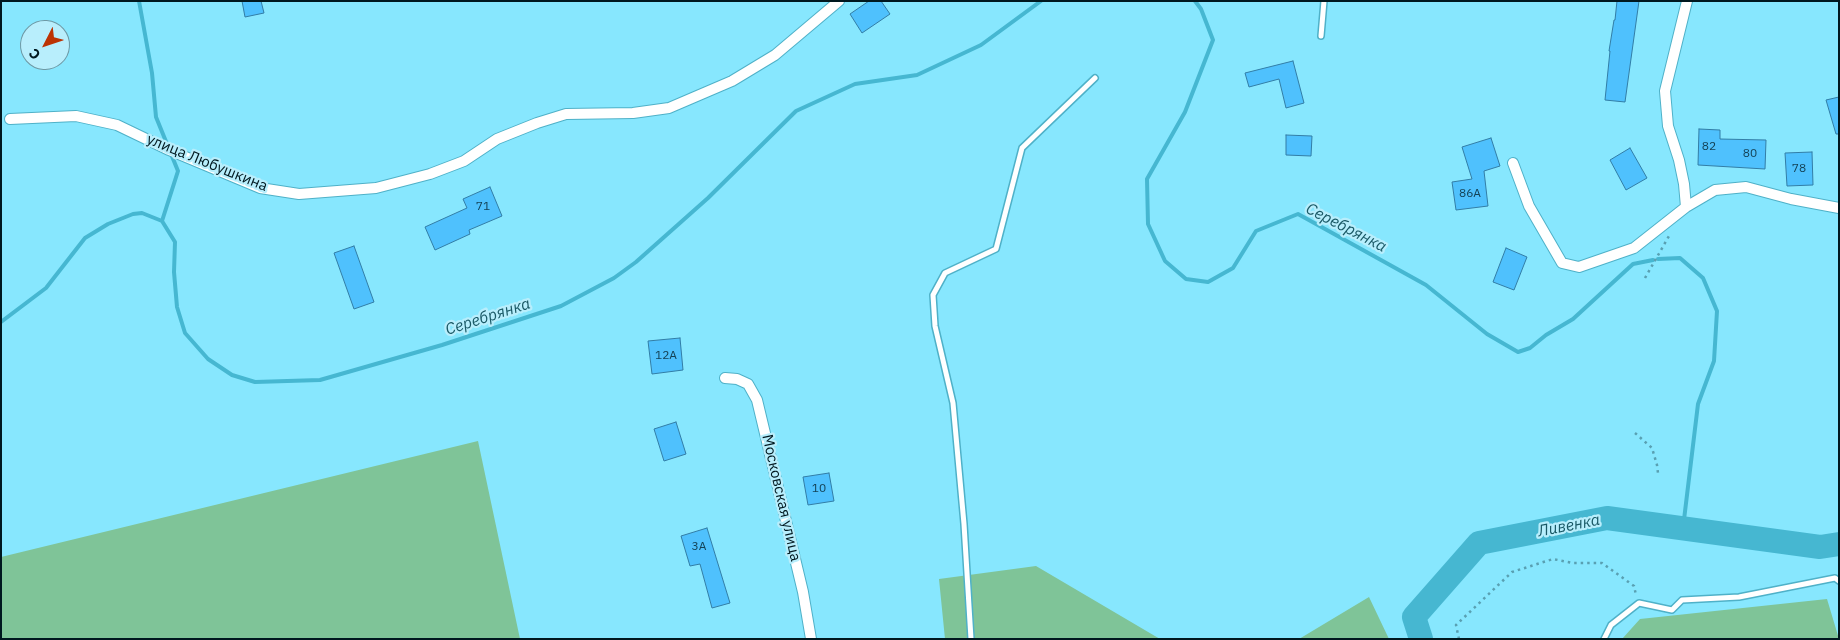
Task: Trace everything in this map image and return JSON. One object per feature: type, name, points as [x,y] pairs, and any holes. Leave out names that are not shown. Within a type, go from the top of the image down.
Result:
[{"type":"street","name":"улица Любушкина","points":[[10,118],[76,116],[117,125],[169,150],[260,188],[299,194],[376,188],[430,174],[464,161],[498,139],[537,123],[566,114],[633,113],[669,108],[732,81],[775,55],[839,1]]},
{"type":"street","points":[[1686,207],[1679,160],[1668,126],[1665,91],[1687,1]]},
{"type":"street","points":[[1513,163],[1529,206],[1562,263],[1579,268],[1634,248],[1686,207],[1715,190],[1746,187],[1791,199],[1839,208]]},
{"type":"street","name":"Московская улица","points":[[725,378],[737,379],[748,384],[757,400],[803,592],[811,639]]},
{"type":"lane","points":[[1321,36],[1324,1]]},
{"type":"lane","points":[[971,639],[964,524],[953,403],[935,326],[933,295],[945,273],[996,249],[1022,148],[1095,78]]},
{"type":"lane","points":[[1604,639],[1611,625],[1639,603],[1672,610],[1682,600],[1739,597],[1835,578],[1839,581]]},
{"type":"path","points":[[1646,278],[1660,250]]},
{"type":"path","points":[[1635,433],[1652,448],[1658,474]]},
{"type":"path","points":[[1459,639],[1456,625],[1512,572],[1553,559],[1573,563],[1602,563],[1634,586],[1639,603]]},
{"type":"green space","points":[[478,441],[520,639],[1,639],[1,557]]},
{"type":"green space","points":[[1036,566],[1160,639],[945,639],[939,579]]},
{"type":"green space","points":[[1369,597],[1389,639],[1299,639]]},
{"type":"green space","points":[[1827,599],[1839,639],[1622,639],[1640,619]]},
{"type":"building","points":[[242,1],[261,1],[264,13],[245,17]]},
{"type":"building","points":[[869,1],[881,1],[890,14],[862,33],[850,14]]},
{"type":"building","points":[[1617,1],[1639,1],[1625,102],[1605,100],[1609,51]]},
{"type":"building","points":[[1293,61],[1304,103],[1286,108],[1279,79],[1249,87],[1245,73]]},
{"type":"building","points":[[1839,97],[1839,134],[1836,134],[1826,100]]},
{"type":"building","points":[[1699,129],[1720,130],[1720,139],[1766,140],[1765,169],[1698,165]]},
{"type":"building","points":[[1286,135],[1312,136],[1311,156],[1286,155]]},
{"type":"building","points":[[1491,138],[1500,166],[1484,171],[1488,206],[1456,210],[1452,182],[1472,179],[1462,147]]},
{"type":"building","points":[[1630,148],[1647,178],[1626,190],[1610,160]]},
{"type":"building","points":[[1812,152],[1813,185],[1787,186],[1785,153]]},
{"type":"building","points":[[490,187],[502,216],[469,230],[470,234],[435,250],[425,227],[467,208],[463,199]]},
{"type":"building","points":[[354,246],[374,302],[354,309],[334,253]]},
{"type":"building","points":[[1506,248],[1527,257],[1514,290],[1493,282]]},
{"type":"building","points":[[680,338],[683,370],[652,374],[648,341]]},
{"type":"building","points":[[676,422],[686,454],[664,461],[654,429]]},
{"type":"building","points":[[829,473],[834,501],[808,505],[803,477]]},
{"type":"building","points":[[707,528],[730,603],[712,608],[700,564],[690,566],[681,536]]},
{"type":"waterway","points":[[139,1],[152,73],[156,117],[178,171],[162,221]]},
{"type":"waterway","name":"Серебрянка","points":[[1,322],[46,288],[85,238],[108,224],[133,214],[142,213],[162,221],[175,242],[174,272],[177,307],[185,333],[208,359],[232,375],[255,382],[320,380],[442,345],[561,306],[614,278],[636,262],[708,198],[796,111],[855,84],[917,75],[981,45],[1041,1]]},
{"type":"waterway","name":"Серебрянка","points":[[1195,1],[1201,9],[1213,40],[1185,112],[1147,179],[1148,224],[1165,261],[1186,279],[1208,282],[1233,268],[1256,231],[1298,214],[1426,285],[1487,334],[1518,352],[1530,348],[1546,335],[1573,319],[1633,264],[1653,260]]},
{"type":"waterway","points":[[1658,259],[1680,258],[1703,278],[1717,311],[1714,361],[1698,404],[1683,528]]},
{"type":"waterway","name":"Ливенка","points":[[1421,639],[1414,617],[1479,543],[1607,518],[1820,547],[1839,544]]}]
